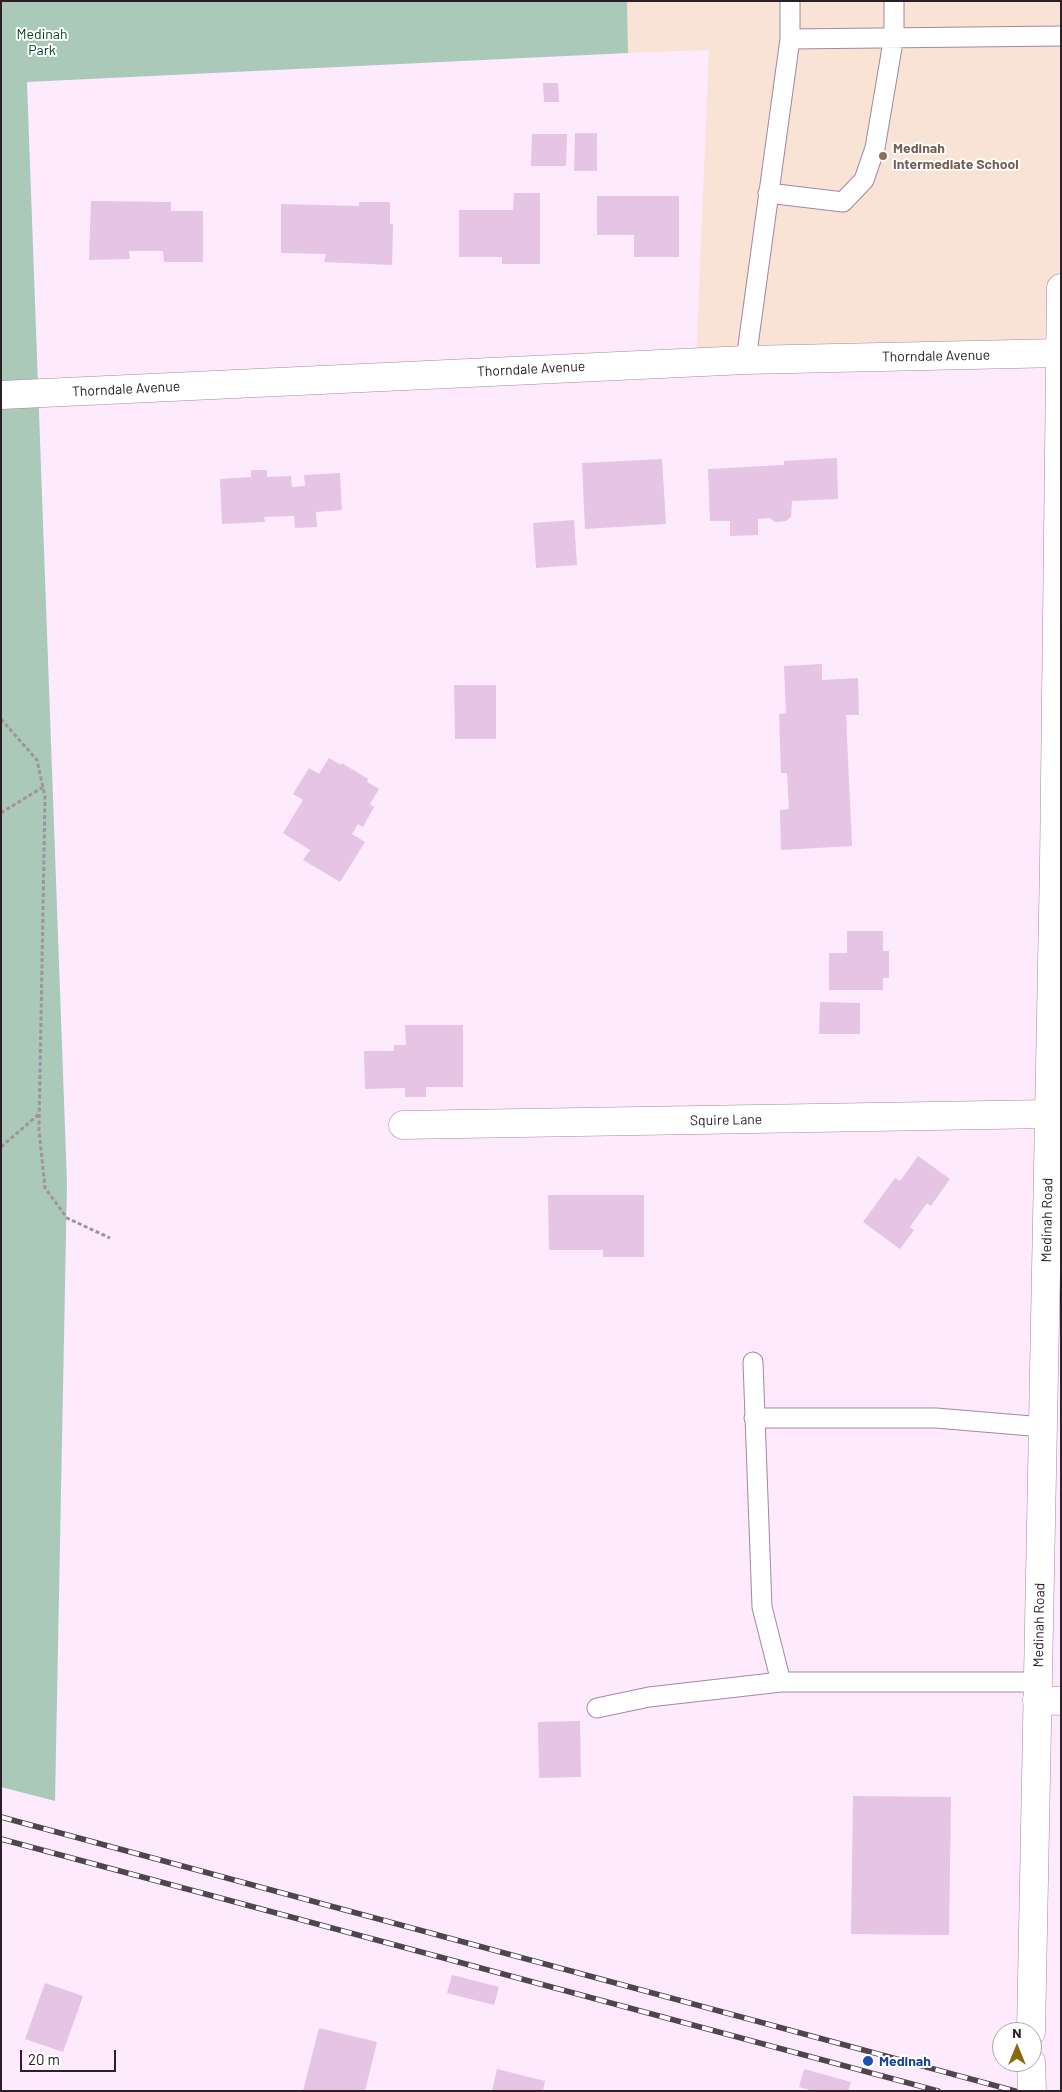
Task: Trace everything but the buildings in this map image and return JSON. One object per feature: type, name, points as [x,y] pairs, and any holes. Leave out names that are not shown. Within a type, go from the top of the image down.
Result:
[{"type":"main road","name":"Medinah Road","points":[[1031,2022],[1045,1694],[1043,1427],[1055,855],[1061,288]]},
{"type":"main road","name":"Thorndale Avenue","points":[[1,395],[746,360],[1060,353]]},
{"type":"main road","name":"Squire Lane","points":[[403,1125],[1049,1114]]},
{"type":"main road","points":[[1031,2072],[1032,2091]]},
{"type":"lane","points":[[746,360],[790,39],[790,1]]},
{"type":"lane","points":[[768,193],[843,202],[864,180],[875,148],[894,36],[894,1]]},
{"type":"lane","points":[[790,39],[894,36],[1061,36]]},
{"type":"lane","points":[[753,1362],[762,1607],[781,1682]]},
{"type":"lane","points":[[754,1418],[936,1418],[1043,1427]]},
{"type":"lane","points":[[597,1708],[649,1697],[781,1682],[1045,1694]]},
{"type":"path","points":[[1,719],[37,760],[45,796],[39,1113],[45,1188],[67,1218],[110,1238]]},
{"type":"path","points":[[1,813],[43,787]]},
{"type":"path","points":[[1,1147],[39,1113]]},
{"type":"shaded area","name":"Medinah Intermediate School","points":[[627,1],[1061,1],[1059,353],[696,362],[709,50],[628,53]]},
{"type":"green space","name":"Medinah Park","points":[[1,1],[627,1],[628,53],[27,82],[67,1183],[55,1801],[1,1787]]},
{"type":"railway","points":[[1,1817],[1015,2091]]},
{"type":"railway","points":[[1,1839],[938,2091]]},
{"type":"place","name":"Medinah Intermediate School","points":[[883,156]]},
{"type":"place","name":"Medinah","points":[[868,2061]]}]
